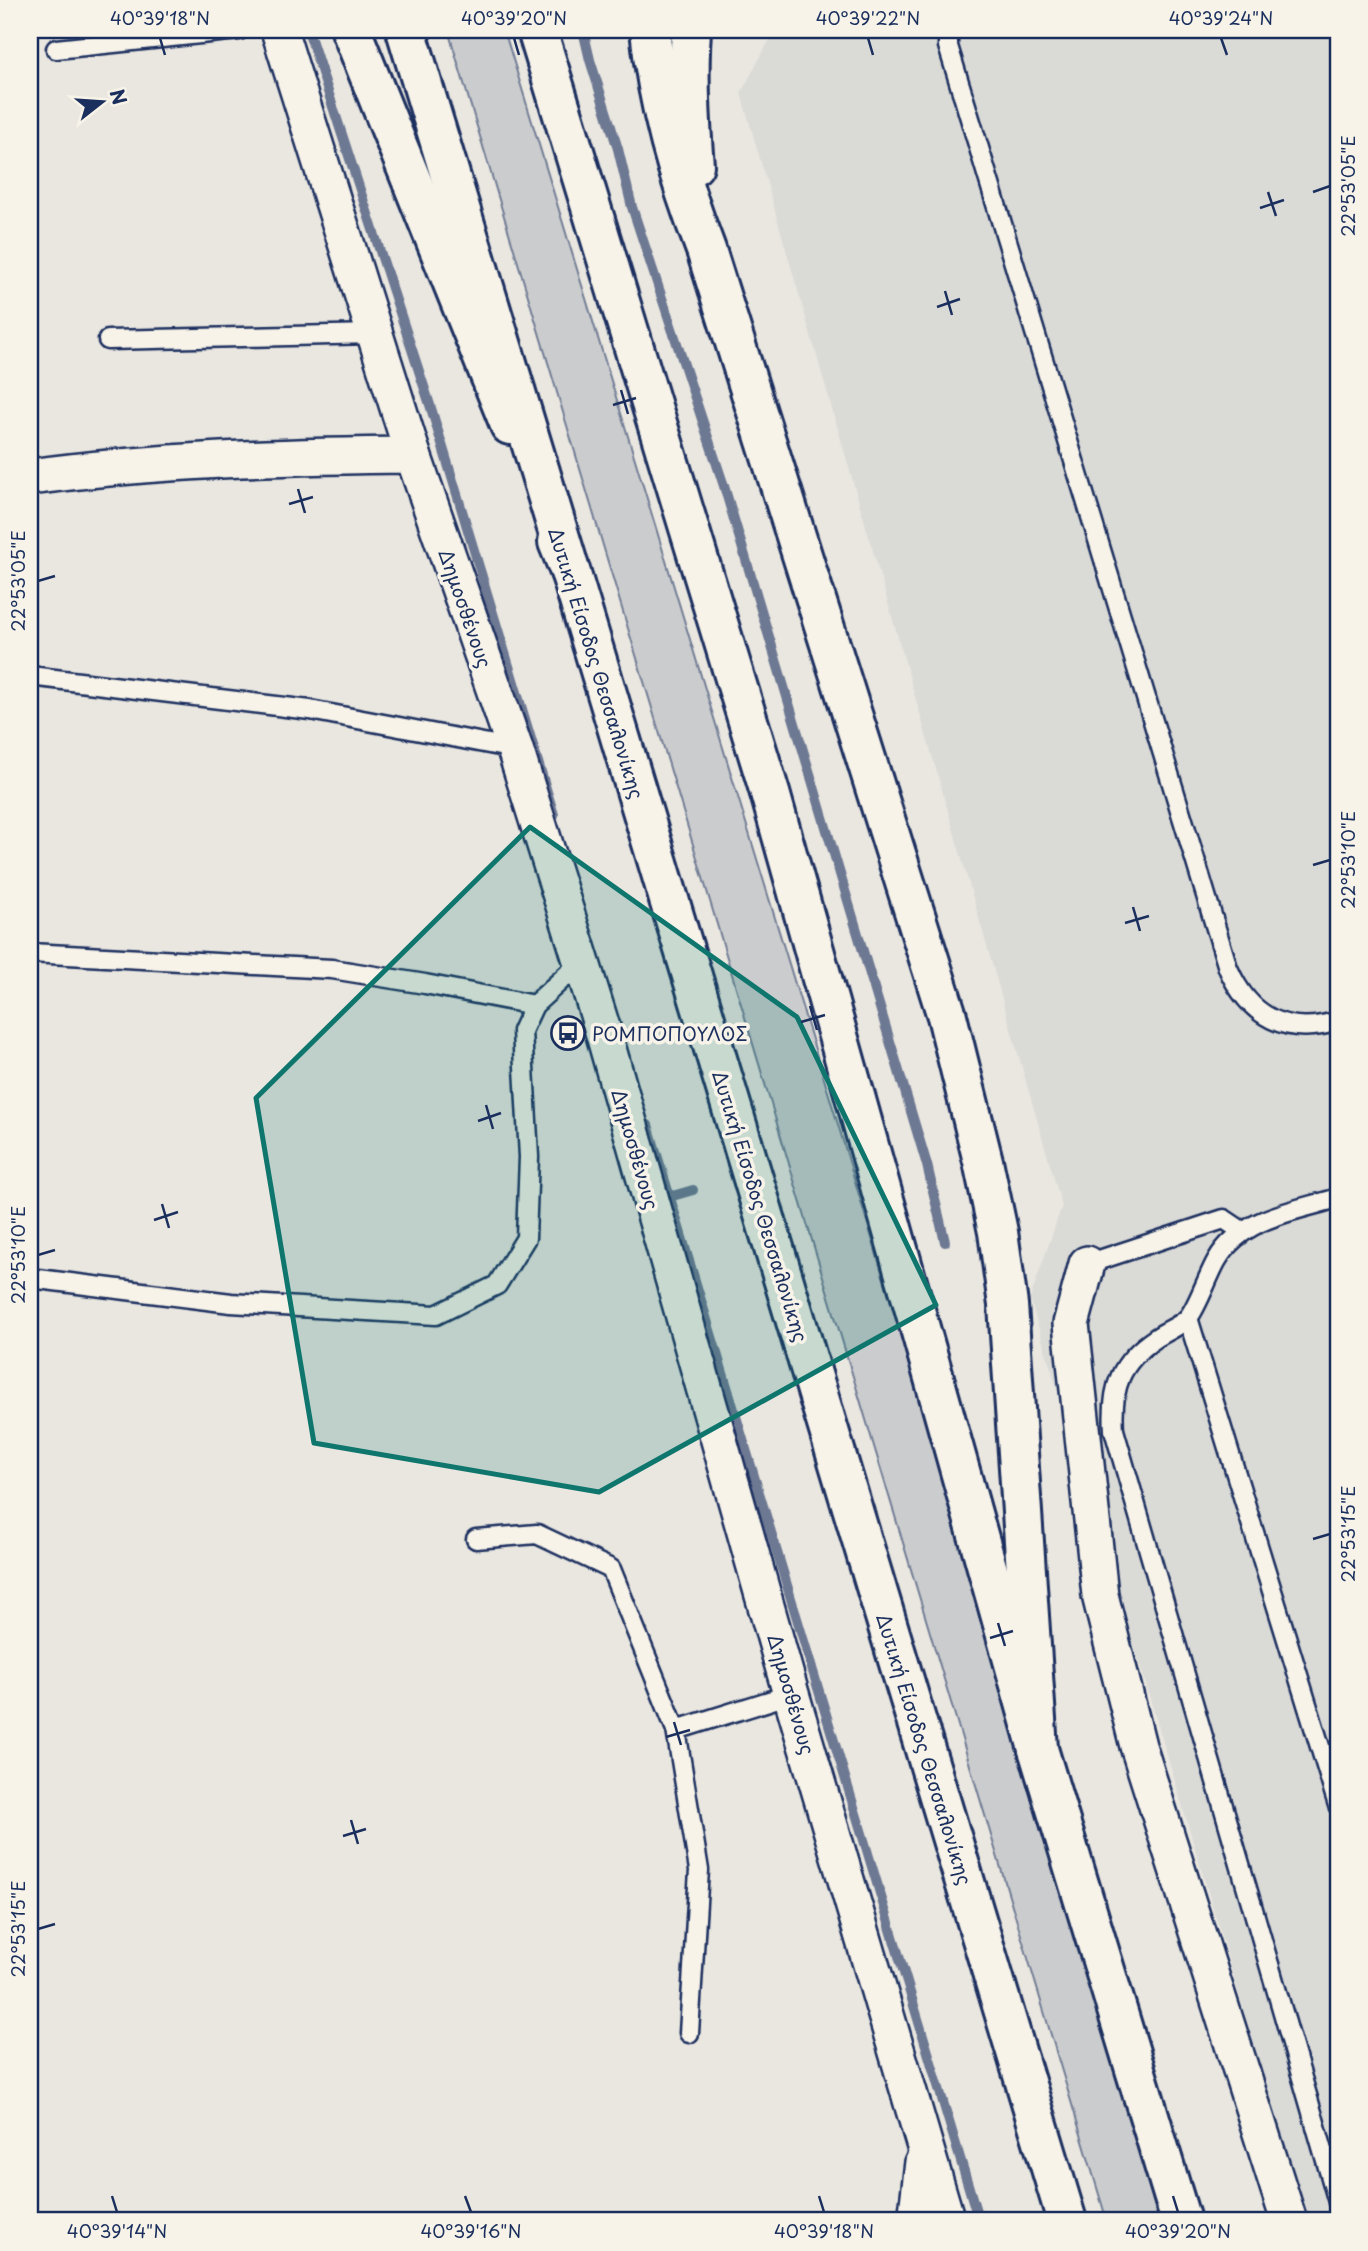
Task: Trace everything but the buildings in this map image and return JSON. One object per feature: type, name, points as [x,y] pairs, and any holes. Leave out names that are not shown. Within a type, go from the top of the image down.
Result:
[{"type":"highway","points":[[351,30],[571,574]]},
{"type":"highway","name":"Δυτική Είσοδος Θεσσαλονίκης","points":[[406,30],[1068,2221]]},
{"type":"highway","points":[[537,30],[769,793],[1038,1749],[1181,2221]]},
{"type":"highway","points":[[650,30],[665,127],[683,190],[706,250],[947,1017],[983,1161],[998,1232],[1008,1305],[1038,1749]]},
{"type":"highway","points":[[691,30],[690,123],[706,250]]},
{"type":"street","name":"Δημοσθένους","points":[[279,30],[413,455],[515,749],[616,1078],[792,1694],[925,2144],[916,2221]]},
{"type":"street","points":[[30,477],[289,456],[413,455]]},
{"type":"street","points":[[1087,1264],[1071,1324],[1100,1595],[1138,1746],[1289,2221]]},
{"type":"street","points":[[925,2144],[947,2221]]},
{"type":"lane","points":[[57,49],[239,30]]},
{"type":"lane","points":[[948,30],[948,46],[1228,968],[1236,988],[1250,1005],[1267,1017],[1287,1025],[1309,1027],[1338,1021]]},
{"type":"lane","points":[[108,340],[375,334]]},
{"type":"lane","points":[[30,676],[310,710],[515,749]]},
{"type":"lane","points":[[30,953],[332,969],[534,1005]]},
{"type":"lane","points":[[30,1278],[231,1303],[436,1315],[497,1285],[526,1238],[529,1157],[522,1031],[534,1005],[581,962]]},
{"type":"lane","points":[[1338,1198],[1266,1219],[1242,1231],[1223,1250],[1188,1318],[1154,1339],[1126,1364],[1115,1388],[1112,1406],[1114,1430],[1338,2202]]},
{"type":"lane","points":[[1087,1264],[1224,1219],[1242,1231]]},
{"type":"lane","points":[[1188,1318],[1338,1805]]},
{"type":"lane","points":[[476,1539],[537,1534],[611,1569],[676,1731],[699,1870],[689,2034]]},
{"type":"lane","points":[[676,1731],[792,1694]]},
{"type":"highlighted area","points":[[530,827],[797,1017],[936,1305],[599,1492],[314,1443],[256,1098]]},
{"type":"shaded area","points":[[448,30],[504,30],[843,1141],[1164,2221],[1107,2221]]},
{"type":"shaded area","points":[[775,30],[1338,30],[1338,2221],[1307,2221],[1030,1299],[1062,1206],[741,93]]},
{"type":"waterway","points":[[308,30],[431,408],[554,815]]},
{"type":"waterway","points":[[583,30],[632,207],[724,486],[927,1165],[945,1242]]},
{"type":"waterway","points":[[648,1125],[979,2221]]},
{"type":"waterway","points":[[669,1197],[693,1190]]},
{"type":"place","name":"ΡΟΜΠΟΠΟΥΛΟΣ","points":[[568,1033]]}]
